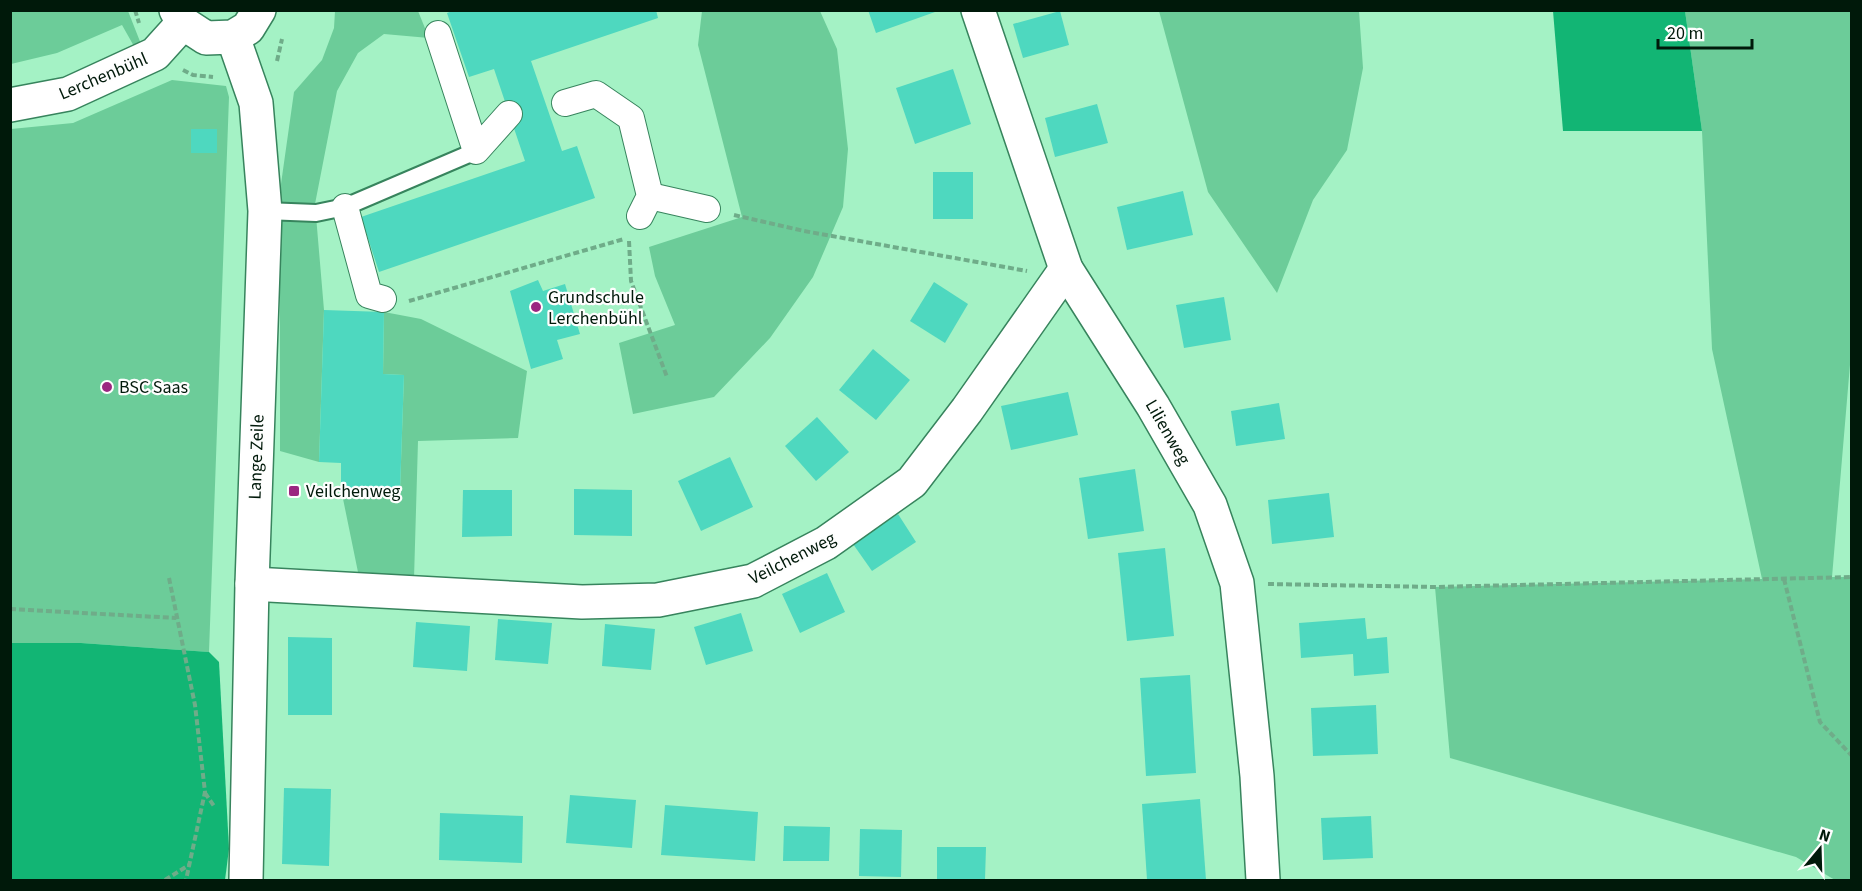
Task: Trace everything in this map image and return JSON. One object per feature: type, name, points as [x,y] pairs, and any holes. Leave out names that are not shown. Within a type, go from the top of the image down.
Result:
[{"type":"street","points":[[233,37],[248,28],[259,10]]},
{"type":"street","name":"Lilienweg","points":[[978,10],[1066,269],[1153,406],[1210,505],[1237,583],[1257,776],[1263,880]]},
{"type":"street","name":"Lerchenbühl","points":[[10,105],[68,94],[155,54],[179,17],[206,38],[233,37]]},
{"type":"street","points":[[438,34],[476,151]]},
{"type":"street","name":"Lange Zeile","points":[[233,37],[256,103],[265,211],[252,584],[246,880]]},
{"type":"street","points":[[565,103],[596,94],[631,118],[645,206],[707,209]]},
{"type":"street","points":[[476,151],[509,114]]},
{"type":"street","points":[[345,207],[369,295],[383,299]]},
{"type":"street","name":"Veilchenweg","points":[[252,584],[582,602],[658,600],[753,581],[826,543],[912,482],[967,410],[1066,269]]},
{"type":"lane","points":[[265,211],[316,213],[345,207],[476,151]]},
{"type":"path","points":[[246,78],[276,66],[283,33]]},
{"type":"path","points":[[707,209],[804,231],[1034,273],[1066,269]]},
{"type":"path","points":[[383,299],[400,304],[629,238],[631,281],[667,377]]},
{"type":"path","points":[[1237,583],[1435,586],[1851,577]]},
{"type":"path","points":[[169,578],[195,705],[204,792],[186,880]]},
{"type":"path","points":[[1784,579],[1820,722],[1851,756]]},
{"type":"path","points":[[10,609],[176,618]]},
{"type":"path","points":[[165,880],[190,865]]},
{"type":"green space","points":[[10,11],[128,11],[141,44],[135,48],[122,25],[57,53],[11,64]]},
{"type":"green space","points":[[335,11],[418,11],[429,38],[384,34],[358,53],[337,91],[315,204],[324,310],[319,462],[280,451],[280,191],[294,92],[322,60],[334,28]]},
{"type":"green space","points":[[702,11],[820,11],[837,49],[848,149],[843,207],[813,277],[770,338],[714,397],[633,414],[619,343],[675,325],[655,276],[649,247],[742,217],[698,45]]},
{"type":"green space","points":[[1159,11],[1359,11],[1363,68],[1347,150],[1313,200],[1277,293],[1208,192]]},
{"type":"green space","points":[[1553,11],[1685,11],[1702,131],[1563,131]]},
{"type":"green space","points":[[1685,11],[1851,11],[1852,341],[1832,577],[1851,577],[1851,880],[1835,880],[1796,857],[1450,758],[1435,587],[1762,579],[1712,349],[1702,131]]},
{"type":"green space","name":"BSC Saas","points":[[172,80],[226,86],[229,97],[209,652],[81,643],[11,643],[11,129],[73,123]]},
{"type":"green space","points":[[384,312],[421,319],[527,371],[518,438],[418,441],[414,579],[359,577],[341,489],[400,491],[404,375],[383,374]]},
{"type":"green space","points":[[11,643],[81,643],[209,652],[219,662],[229,849],[225,880],[11,880]]},
{"type":"building","points":[[455,10],[656,10],[658,18],[531,61],[562,151],[577,146],[595,198],[379,272],[361,217],[525,161],[494,69],[469,77],[447,13]]},
{"type":"building","points":[[868,10],[934,10],[935,12],[876,33]]},
{"type":"building","points":[[1060,11],[1069,45],[1023,58],[1013,24]]},
{"type":"building","points":[[953,69],[971,124],[915,144],[896,88]]},
{"type":"building","points":[[1097,104],[1108,143],[1055,157],[1045,118]]},
{"type":"building","points":[[191,129],[217,129],[217,153],[191,153]]},
{"type":"building","points":[[933,172],[973,172],[973,219],[933,219]]},
{"type":"building","points":[[1183,191],[1193,235],[1127,250],[1117,207]]},
{"type":"building","points":[[538,280],[543,291],[565,284],[580,334],[557,340],[563,359],[531,369],[510,291]]},
{"type":"building","points":[[934,282],[968,304],[945,343],[910,321]]},
{"type":"building","points":[[1224,297],[1231,340],[1184,348],[1176,305]]},
{"type":"building","points":[[324,310],[384,312],[383,374],[404,375],[400,491],[341,489],[341,463],[319,462]]},
{"type":"building","points":[[873,349],[910,380],[876,420],[839,390]]},
{"type":"building","points":[[1068,392],[1078,435],[1011,450],[1001,406]]},
{"type":"building","points":[[1279,403],[1285,439],[1236,446],[1231,411]]},
{"type":"building","points":[[817,417],[849,452],[816,481],[785,446]]},
{"type":"building","points":[[730,457],[753,507],[701,531],[678,481]]},
{"type":"building","points":[[1135,469],[1144,531],[1088,539],[1079,478]]},
{"type":"building","points":[[574,489],[632,490],[632,536],[574,535]]},
{"type":"building","points":[[463,490],[512,490],[512,536],[462,537]]},
{"type":"building","points":[[1329,493],[1334,537],[1272,544],[1268,500]]},
{"type":"building","points":[[898,514],[916,542],[872,571],[853,544]]},
{"type":"building","points":[[1165,548],[1174,636],[1127,641],[1118,553]]},
{"type":"building","points":[[827,573],[845,612],[800,633],[782,594]]},
{"type":"building","points":[[741,613],[753,651],[706,665],[694,627]]},
{"type":"building","points":[[1365,618],[1367,639],[1387,637],[1389,673],[1354,676],[1353,654],[1301,658],[1299,623]]},
{"type":"building","points":[[498,619],[552,623],[548,664],[495,660]]},
{"type":"building","points":[[416,622],[470,626],[467,671],[413,667]]},
{"type":"building","points":[[605,624],[655,629],[651,670],[602,666]]},
{"type":"building","points":[[288,637],[332,638],[332,715],[288,715]]},
{"type":"building","points":[[1190,675],[1196,773],[1146,776],[1140,678]]},
{"type":"building","points":[[1376,705],[1378,754],[1313,756],[1311,708]]},
{"type":"building","points":[[284,788],[331,789],[329,866],[282,864]]},
{"type":"building","points":[[570,795],[636,800],[632,848],[566,843]]},
{"type":"building","points":[[1200,799],[1206,880],[1147,880],[1142,804]]},
{"type":"building","points":[[665,805],[758,812],[755,861],[661,855]]},
{"type":"building","points":[[440,813],[523,816],[522,863],[439,860]]},
{"type":"building","points":[[1371,816],[1373,858],[1323,860],[1321,818]]},
{"type":"building","points":[[784,826],[830,827],[829,861],[783,861]]},
{"type":"building","points":[[860,829],[902,830],[901,877],[859,876]]},
{"type":"building","points":[[937,847],[986,847],[985,880],[937,880]]},
{"type":"place","name":"Grundschule Lerchenbühl","points":[[536,307]]},
{"type":"place","name":"BSC Saas","points":[[107,387]]},
{"type":"place","name":"Veilchenweg","points":[[294,491]]}]
